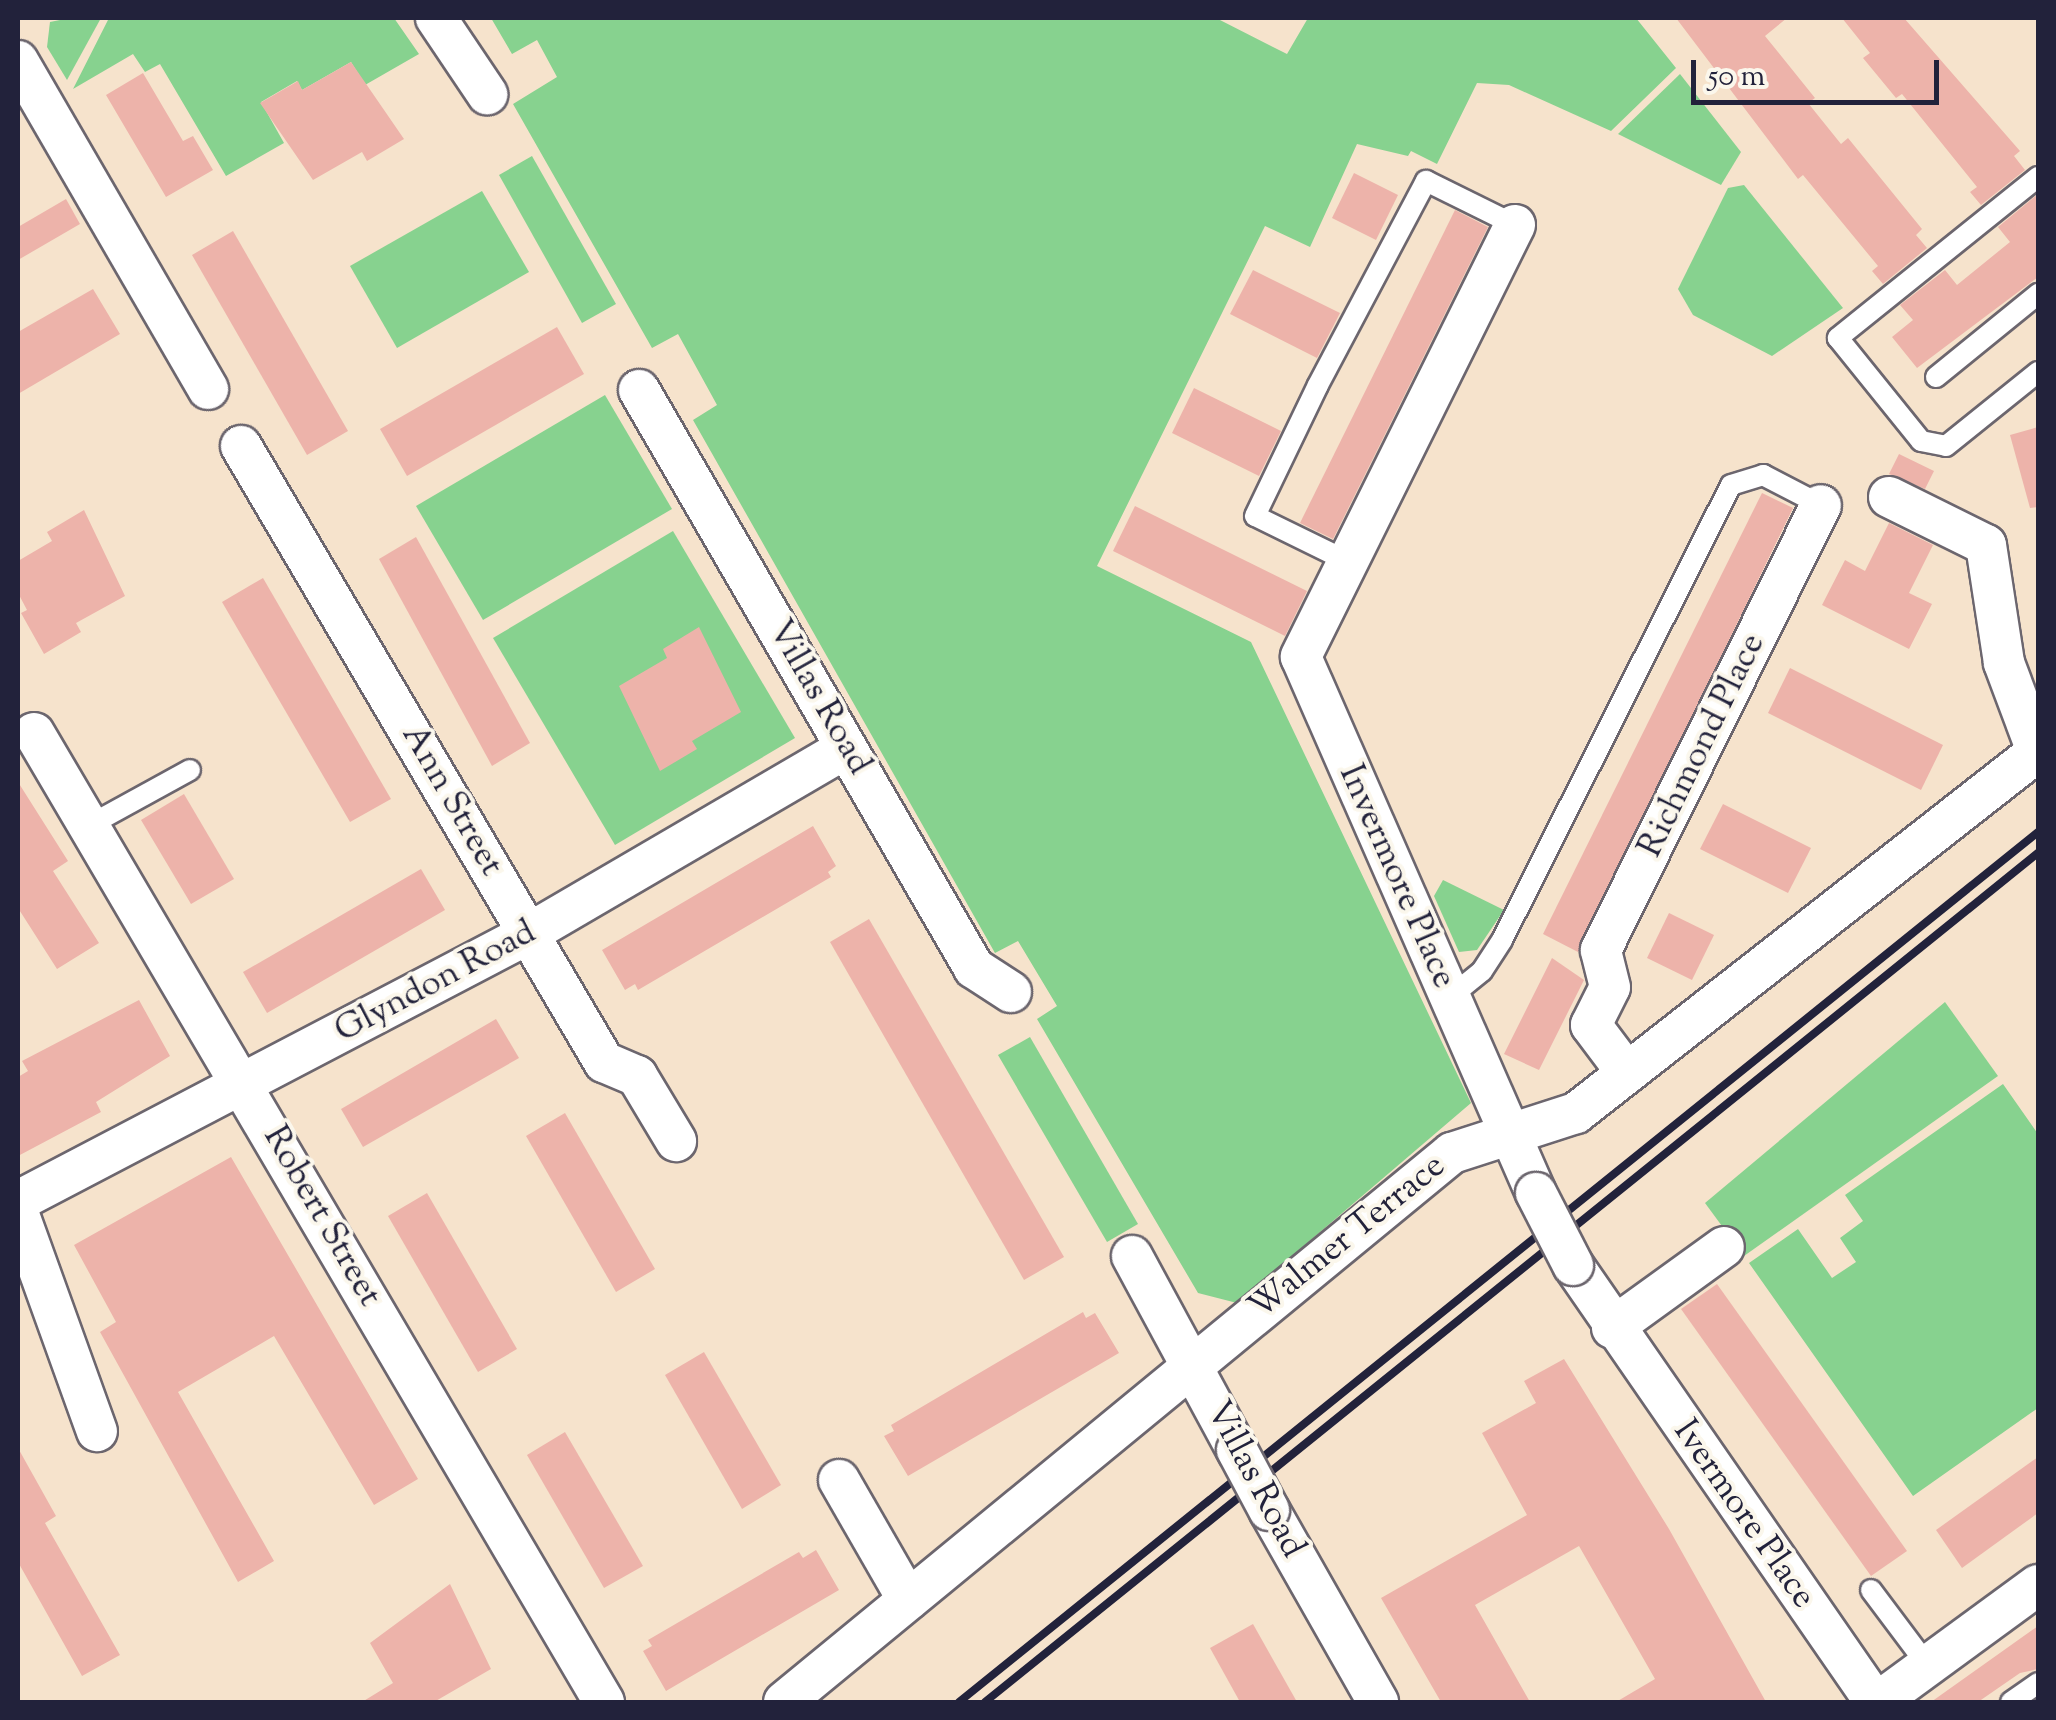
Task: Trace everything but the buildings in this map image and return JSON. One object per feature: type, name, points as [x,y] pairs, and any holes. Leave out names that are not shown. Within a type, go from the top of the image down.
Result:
[{"type":"street","points":[[436,18],[487,94]]},
{"type":"street","points":[[18,60],[208,389]]},
{"type":"street","name":"Invermore Place","points":[[1515,225],[1301,657],[1536,1193]]},
{"type":"street","name":"Villas Road","points":[[640,390],[974,968],[1011,992]]},
{"type":"street","name":"Ann Street","points":[[241,446],[604,1062],[637,1076],[676,1140]]},
{"type":"street","points":[[1889,496],[1986,545],[2004,664],[2038,753]]},
{"type":"street","name":"Richmond Place","points":[[1627,1073],[1591,1025],[1610,987],[1601,950],[1821,505]]},
{"type":"street","name":"Robert Street","points":[[34,733],[604,1702]]},
{"type":"street","name":"Glyndon Road","points":[[18,1202],[528,934],[846,748]]},
{"type":"street","name":"Walmer Terrace","points":[[784,1702],[1452,1153],[1512,1137],[1576,1113],[2038,753]]},
{"type":"street","name":"Ivermore Place","points":[[1536,1193],[1572,1265],[1612,1328],[1867,1699],[1928,1666],[2038,1585]]},
{"type":"street","points":[[18,1212],[97,1431]]},
{"type":"street","points":[[1612,1328],[1724,1247]]},
{"type":"street","name":"Villas Road","points":[[1132,1256],[1378,1702]]},
{"type":"street","points":[[840,1480],[908,1600]]},
{"type":"lane","points":[[2038,177],[1838,338],[1921,441],[1946,446],[2038,372]]},
{"type":"lane","points":[[1347,561],[1256,516],[1426,181],[1515,225]]},
{"type":"lane","points":[[1936,377],[2037,299]]},
{"type":"lane","name":"Richmond Place","points":[[1450,997],[1482,971],[1502,940],[1730,486],[1763,475],[1821,505]]},
{"type":"lane","points":[[90,825],[190,770]]},
{"type":"lane","points":[[1871,1590],[1928,1666]]},
{"type":"lane","points":[[2011,1702],[2038,1683]]},
{"type":"green space","points":[[101,18],[67,80],[47,47],[50,22]]},
{"type":"green space","points":[[109,18],[394,18],[419,54],[365,85],[351,62],[302,90],[297,81],[261,102],[284,143],[226,176],[160,64],[145,72],[133,54],[73,89]]},
{"type":"green space","points":[[491,18],[1216,18],[1287,54],[1308,18],[1636,18],[1676,68],[1611,131],[1509,85],[1477,83],[1437,164],[1411,151],[1408,156],[1357,144],[1310,247],[1265,226],[1097,566],[1251,642],[1471,1103],[1237,1303],[1198,1293],[1037,1019],[1057,1006],[1018,941],[995,953],[693,420],[717,405],[678,334],[652,348],[513,104],[557,77],[537,40],[512,54]]},
{"type":"green space","points":[[1680,74],[1741,152],[1721,185],[1618,134]]},
{"type":"green space","points":[[532,156],[616,304],[582,323],[499,175]]},
{"type":"green space","points":[[1744,185],[1843,308],[1772,356],[1693,315],[1678,289],[1728,188]]},
{"type":"green space","points":[[482,191],[529,272],[397,348],[350,266]]},
{"type":"green space","points":[[605,395],[672,509],[483,620],[416,506]]},
{"type":"green space","points":[[673,531],[795,738],[615,845],[493,638]]},
{"type":"green space","points":[[1443,880],[1504,910],[1477,950],[1459,952],[1434,896]]},
{"type":"green space","points":[[1945,1002],[1998,1076],[1744,1256],[1705,1203]]},
{"type":"green space","points":[[1030,1037],[1138,1224],[1107,1242],[998,1055]]},
{"type":"green space","points":[[2003,1084],[2038,1134],[2038,1408],[1913,1496],[1749,1263],[1798,1229],[1832,1278],[1856,1262],[1840,1238],[1863,1221],[1845,1195]]},
{"type":"railway","points":[[959,1702],[2038,832]]},
{"type":"railway","points":[[985,1702],[2038,853]]}]
